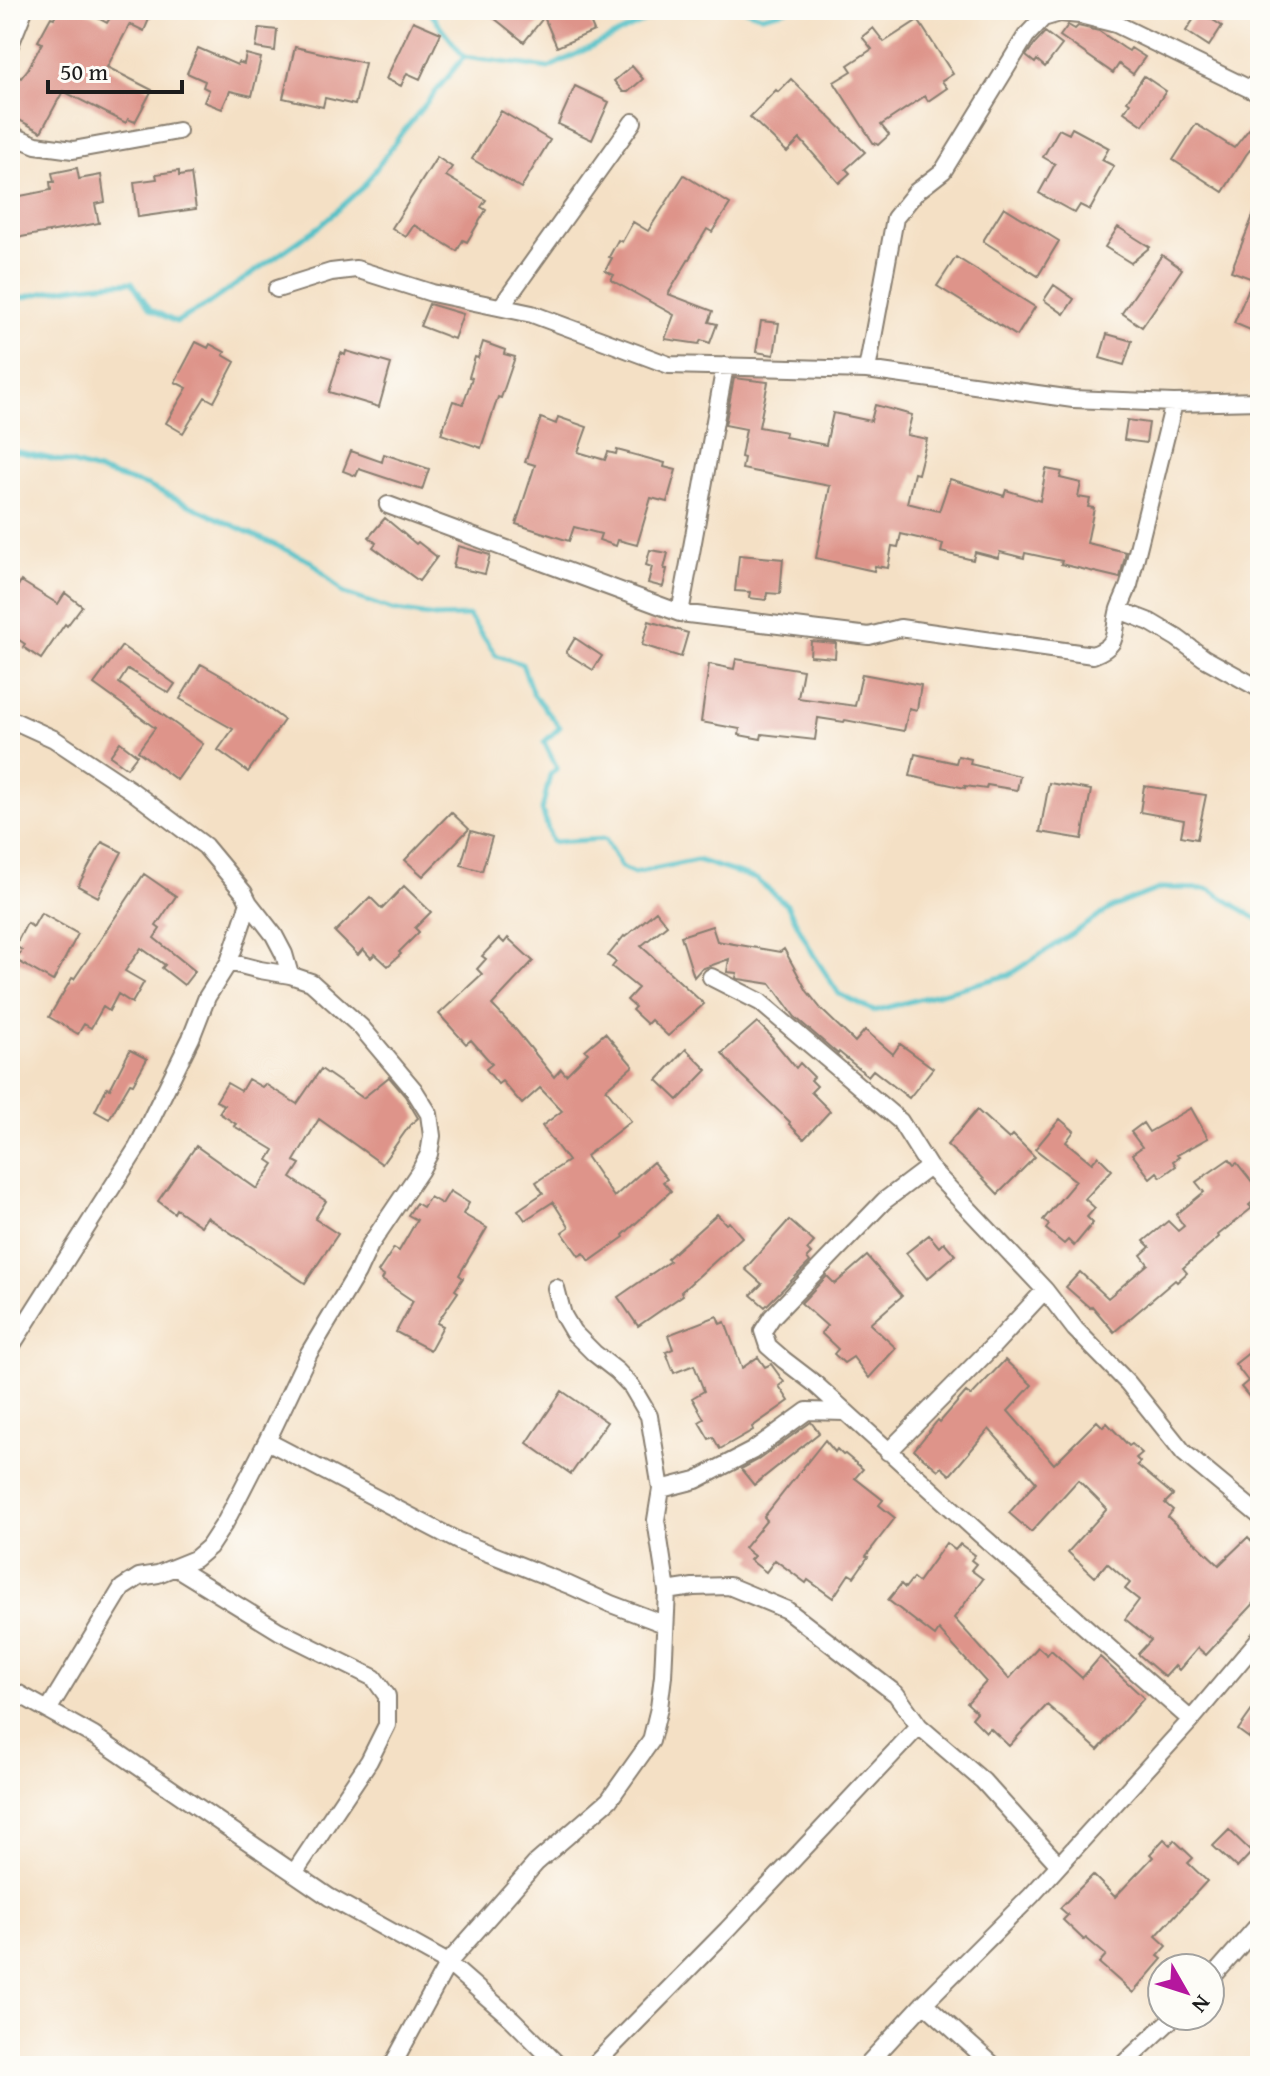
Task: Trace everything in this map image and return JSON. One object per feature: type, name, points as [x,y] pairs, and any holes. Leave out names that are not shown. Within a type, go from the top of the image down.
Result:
[{"type":"street","points":[[10,45],[24,10]]},
{"type":"street","points":[[867,370],[895,218],[916,192],[943,171],[1026,36],[1043,18],[1060,13],[1116,24],[1260,94]]},
{"type":"street","points":[[501,307],[633,122]]},
{"type":"street","points":[[10,128],[16,137],[36,145],[73,150],[178,131]]},
{"type":"street","points":[[277,289],[331,272],[356,269],[432,293],[532,314],[669,365],[867,370],[1073,399],[1174,403],[1260,401]]},
{"type":"street","points":[[680,613],[725,366]]},
{"type":"street","points":[[388,505],[680,613],[869,636],[900,628],[1093,655],[1106,650],[1114,640],[1119,610],[1129,585],[1174,403]]},
{"type":"street","points":[[1119,610],[1150,622],[1204,658],[1260,689]]},
{"type":"street","points":[[10,719],[54,739],[132,791],[205,846],[274,935],[290,975]]},
{"type":"street","points":[[10,1348],[137,1148],[191,1038],[207,997],[229,962],[249,903]]},
{"type":"street","points":[[48,1710],[122,1588],[139,1577],[158,1574],[195,1559],[209,1547],[226,1521],[309,1353],[357,1273],[370,1245],[429,1154],[432,1136],[429,1114],[414,1090],[361,1027],[311,982],[229,962]]},
{"type":"street","points":[[711,977],[760,1002],[900,1121],[929,1167],[1128,1383],[1184,1453],[1260,1516]]},
{"type":"street","points":[[929,1167],[884,1201],[782,1306],[763,1331],[768,1346],[814,1383],[1191,1720]]},
{"type":"street","points":[[392,2066],[448,1963],[536,1863],[609,1800],[651,1741],[659,1708],[667,1591],[656,1520],[661,1489],[649,1416],[632,1387],[573,1332],[563,1315],[556,1288]]},
{"type":"street","points":[[888,1452],[1045,1290]]},
{"type":"street","points":[[807,1411],[814,1383]]},
{"type":"street","points":[[661,1489],[696,1480],[724,1466],[752,1451],[807,1411],[844,1412]]},
{"type":"street","points":[[267,1441],[458,1541],[664,1624]]},
{"type":"street","points":[[175,1567],[279,1631],[374,1678],[387,1696],[387,1725],[369,1761],[294,1873]]},
{"type":"street","points":[[667,1591],[729,1586],[787,1610],[896,1694],[919,1726],[983,1781],[1059,1865]]},
{"type":"street","points":[[866,2066],[1031,1896],[1258,1644]]},
{"type":"street","points":[[10,1689],[94,1736],[329,1897],[448,1963],[512,2019],[559,2066]]},
{"type":"street","points":[[593,2066],[727,1930],[919,1726]]},
{"type":"street","points":[[1226,1962],[1260,1923]]},
{"type":"street","points":[[924,2003],[994,2066]]},
{"type":"street","points":[[1121,2066],[1158,2032]]},
{"type":"building","points":[[58,10],[83,10],[107,23],[111,16],[98,10],[153,10],[144,31],[130,24],[107,67],[152,90],[135,122],[128,119],[126,123],[63,91],[41,132],[10,115],[10,92],[18,76],[21,78],[28,69],[42,43],[38,41]]},
{"type":"building","points":[[484,10],[585,10],[594,31],[557,47],[544,17],[524,42]]},
{"type":"building","points":[[1199,11],[1222,26],[1209,46],[1186,31]]},
{"type":"building","points":[[918,20],[953,74],[942,81],[947,88],[928,101],[925,96],[881,125],[889,135],[878,145],[874,144],[834,82],[852,71],[848,65],[872,49],[862,37],[873,28],[884,42]]},
{"type":"building","points":[[413,21],[441,33],[420,79],[407,73],[401,86],[386,79]]},
{"type":"building","points":[[1068,25],[1075,29],[1078,26],[1099,31],[1129,51],[1131,48],[1145,57],[1133,74],[1119,64],[1113,73],[1060,36]]},
{"type":"building","points":[[259,28],[277,30],[275,51],[256,48]]},
{"type":"building","points":[[1045,32],[1062,45],[1045,67],[1026,56]]},
{"type":"building","points":[[295,47],[365,63],[355,105],[325,98],[323,107],[283,98]]},
{"type":"building","points":[[198,48],[237,65],[238,62],[244,64],[246,54],[261,58],[252,96],[230,91],[222,109],[204,102],[209,90],[203,87],[205,81],[187,73]]},
{"type":"building","points":[[632,66],[643,79],[628,92],[623,92],[614,81]]},
{"type":"building","points":[[1144,76],[1166,91],[1143,125],[1124,112],[1130,103],[1127,101]]},
{"type":"building","points":[[791,79],[865,152],[846,169],[850,173],[839,183],[800,139],[787,152],[750,117]]},
{"type":"building","points":[[575,86],[609,102],[592,140],[558,124]]},
{"type":"building","points":[[501,111],[550,140],[521,188],[472,159]]},
{"type":"building","points":[[1196,124],[1234,148],[1249,129],[1260,137],[1223,192],[1173,160]]},
{"type":"building","points":[[1072,128],[1109,148],[1102,160],[1114,166],[1090,210],[1080,205],[1075,213],[1039,193],[1055,164],[1043,157],[1059,129],[1069,134]]},
{"type":"building","points":[[437,157],[452,167],[446,176],[486,200],[481,207],[486,210],[467,242],[463,240],[457,251],[414,225],[406,237],[392,228]]},
{"type":"building","points":[[77,168],[79,179],[101,175],[105,202],[95,204],[99,223],[10,239],[10,198],[51,190],[50,182],[54,182],[52,173]]},
{"type":"building","points":[[179,171],[179,176],[191,174],[196,209],[138,217],[134,182],[157,179],[156,174]]},
{"type":"building","points":[[684,175],[730,204],[712,232],[707,229],[668,294],[713,311],[709,322],[717,324],[710,343],[665,339],[674,315],[611,280],[614,275],[605,271],[618,240],[622,242],[633,222],[648,231]]},
{"type":"building","points":[[1259,201],[1260,334],[1234,323],[1253,279],[1231,271]]},
{"type":"building","points":[[1004,207],[1059,241],[1038,276],[983,241]]},
{"type":"building","points":[[1118,227],[1150,247],[1131,263],[1105,247]]},
{"type":"building","points":[[1162,255],[1182,269],[1142,327],[1122,313]]},
{"type":"building","points":[[956,257],[1035,307],[1017,336],[937,286]]},
{"type":"building","points":[[1054,285],[1074,299],[1064,314],[1044,300]]},
{"type":"building","points":[[429,304],[463,314],[454,339],[420,326]]},
{"type":"building","points":[[761,321],[779,323],[774,355],[756,352]]},
{"type":"building","points":[[1107,334],[1132,341],[1124,365],[1100,358]]},
{"type":"building","points":[[196,342],[208,348],[210,344],[235,362],[214,402],[205,397],[183,433],[166,423],[187,388],[175,382]]},
{"type":"building","points":[[483,342],[515,357],[481,448],[441,434],[453,401],[463,404],[475,357],[478,358]]},
{"type":"building","points":[[346,351],[391,364],[379,407],[329,392],[341,353],[345,355]]},
{"type":"building","points":[[734,378],[768,382],[759,427],[786,432],[785,437],[826,445],[833,413],[871,421],[875,405],[912,415],[907,435],[927,439],[907,503],[939,511],[950,479],[1004,496],[1006,490],[1040,501],[1046,469],[1062,472],[1060,478],[1081,483],[1078,497],[1090,499],[1088,507],[1094,508],[1087,543],[1126,552],[1120,578],[1025,553],[1024,558],[1000,552],[998,558],[975,552],[973,560],[941,552],[943,544],[901,534],[898,547],[892,546],[888,568],[875,566],[874,571],[816,558],[830,486],[742,469],[746,429],[725,425]]},
{"type":"building","points":[[558,417],[587,427],[578,452],[605,460],[608,452],[616,454],[617,450],[665,463],[664,467],[676,470],[667,502],[651,498],[637,545],[618,540],[616,546],[599,540],[601,534],[574,527],[569,541],[516,524],[535,465],[525,462],[541,418],[556,424]]},
{"type":"building","points":[[1127,420],[1149,423],[1146,443],[1124,440]]},
{"type":"building","points":[[351,451],[382,462],[384,454],[429,469],[422,490],[359,469],[356,476],[343,471]]},
{"type":"building","points":[[385,518],[437,557],[419,581],[373,547],[376,543],[369,537]]},
{"type":"building","points":[[458,546],[490,555],[485,574],[453,567]]},
{"type":"building","points":[[650,550],[668,553],[663,587],[648,583],[652,567],[646,565]]},
{"type":"building","points":[[739,555],[783,559],[780,594],[767,593],[766,600],[749,598],[750,592],[735,591]]},
{"type":"building","points":[[21,581],[58,604],[65,593],[82,606],[67,626],[65,624],[41,659],[10,634],[10,599]]},
{"type":"building","points":[[649,621],[688,633],[681,657],[642,645]]},
{"type":"building","points":[[575,638],[602,656],[593,670],[566,653]]},
{"type":"building","points":[[811,641],[836,643],[835,658],[810,656]]},
{"type":"building","points":[[122,646],[175,684],[169,693],[128,669],[119,683],[203,744],[177,780],[138,751],[155,728],[94,684]]},
{"type":"building","points":[[736,659],[803,670],[798,698],[855,706],[862,674],[921,685],[917,710],[909,708],[904,731],[818,718],[815,740],[762,734],[761,739],[739,735],[740,729],[701,722],[709,664],[734,669]]},
{"type":"building","points":[[201,664],[231,681],[284,720],[248,772],[218,750],[233,729],[180,699]]},
{"type":"building","points":[[120,742],[137,755],[127,768],[110,756]]},
{"type":"building","points":[[915,754],[956,763],[958,756],[971,759],[970,764],[1020,776],[1017,790],[987,785],[986,789],[965,788],[910,776]]},
{"type":"building","points":[[1049,783],[1091,790],[1082,839],[1040,832]]},
{"type":"building","points":[[1144,786],[1206,795],[1197,839],[1181,836],[1184,820],[1140,812]]},
{"type":"building","points":[[451,812],[469,829],[423,876],[405,860]]},
{"type":"building","points":[[471,831],[492,837],[482,871],[461,865]]},
{"type":"building","points":[[102,842],[122,852],[98,897],[78,886]]},
{"type":"building","points":[[144,874],[176,896],[156,926],[160,929],[154,938],[195,971],[184,985],[162,968],[165,965],[141,948],[125,971],[144,982],[132,1003],[118,994],[109,1011],[103,1007],[91,1028],[84,1024],[78,1034],[49,1017],[72,978]]},
{"type":"building","points":[[404,886],[431,912],[415,928],[419,932],[388,966],[375,954],[371,958],[363,949],[358,955],[335,932],[370,897],[382,909]]},
{"type":"building","points":[[656,911],[667,925],[641,946],[704,1004],[668,1036],[651,1020],[647,1024],[632,1010],[635,1007],[627,1000],[638,988],[612,967],[616,962],[608,956],[624,936]]},
{"type":"building","points":[[41,913],[78,934],[53,981],[16,960],[22,950],[15,946],[27,923],[33,927]]},
{"type":"building","points":[[712,926],[717,941],[780,952],[784,949],[807,991],[855,1042],[865,1030],[893,1054],[900,1044],[933,1068],[909,1098],[873,1070],[868,1076],[838,1054],[795,1017],[771,984],[739,979],[736,978],[737,973],[727,972],[729,959],[701,969],[694,977],[681,936]]},
{"type":"building","points":[[499,938],[504,943],[508,938],[533,961],[492,1005],[554,1077],[561,1069],[566,1075],[588,1053],[585,1050],[605,1033],[633,1066],[606,1089],[631,1121],[586,1156],[614,1197],[653,1162],[667,1179],[663,1182],[671,1191],[624,1237],[590,1261],[584,1253],[579,1256],[562,1232],[569,1227],[553,1202],[525,1220],[518,1210],[543,1193],[536,1182],[568,1161],[542,1126],[562,1111],[540,1088],[522,1104],[502,1081],[498,1084],[486,1069],[492,1064],[471,1040],[466,1044],[439,1014],[482,974],[477,969],[486,959],[482,956]]},
{"type":"building","points":[[757,1022],[796,1068],[800,1063],[814,1077],[811,1080],[817,1086],[811,1092],[830,1111],[804,1139],[722,1053]]},
{"type":"building","points":[[686,1049],[707,1070],[678,1100],[657,1080]]},
{"type":"building","points":[[130,1050],[147,1059],[109,1119],[95,1111]]},
{"type":"building","points":[[321,1069],[363,1098],[389,1077],[418,1118],[382,1164],[319,1119],[294,1161],[300,1164],[291,1178],[326,1201],[315,1219],[338,1234],[305,1283],[207,1217],[201,1226],[158,1201],[196,1146],[257,1189],[274,1164],[268,1160],[274,1150],[234,1126],[236,1124],[219,1113],[224,1105],[216,1101],[227,1083],[241,1091],[248,1079],[262,1087],[265,1084],[297,1104]]},
{"type":"building","points":[[1191,1108],[1208,1138],[1177,1155],[1179,1157],[1173,1161],[1176,1166],[1161,1177],[1157,1172],[1150,1178],[1132,1154],[1142,1147],[1131,1132],[1143,1123],[1149,1132]]},
{"type":"building","points":[[977,1110],[1009,1139],[1013,1135],[1035,1157],[998,1194],[947,1145]]},
{"type":"building","points":[[1060,1119],[1074,1131],[1066,1142],[1092,1163],[1098,1156],[1112,1170],[1085,1199],[1095,1208],[1087,1217],[1093,1223],[1074,1246],[1068,1240],[1064,1244],[1046,1229],[1049,1225],[1043,1220],[1076,1181],[1035,1149]]},
{"type":"building","points":[[1229,1159],[1234,1165],[1237,1163],[1260,1196],[1249,1205],[1252,1208],[1183,1268],[1187,1273],[1114,1332],[1092,1306],[1090,1308],[1066,1287],[1080,1272],[1108,1298],[1148,1264],[1141,1255],[1150,1247],[1144,1241],[1168,1221],[1178,1231],[1184,1226],[1176,1215],[1204,1192],[1196,1182]]},
{"type":"building","points":[[450,1191],[469,1203],[463,1214],[487,1228],[459,1275],[463,1278],[455,1290],[458,1292],[437,1323],[443,1326],[430,1350],[396,1332],[413,1301],[382,1280],[384,1276],[378,1272],[394,1248],[399,1251],[417,1220],[408,1215],[416,1203],[423,1207],[430,1197],[442,1204]]},
{"type":"building","points":[[717,1214],[742,1237],[681,1292],[683,1295],[638,1326],[618,1297],[670,1261],[667,1259]]},
{"type":"building","points":[[789,1220],[814,1242],[807,1250],[811,1254],[807,1258],[810,1262],[765,1307],[751,1295],[762,1284],[745,1269]]},
{"type":"building","points":[[929,1235],[939,1247],[944,1242],[955,1255],[927,1279],[906,1253]]},
{"type":"building","points":[[867,1256],[902,1296],[870,1324],[896,1348],[869,1378],[853,1357],[844,1363],[834,1354],[838,1349],[821,1333],[827,1326],[801,1303],[827,1276],[835,1284]]},
{"type":"building","points":[[717,1316],[720,1324],[725,1322],[742,1368],[758,1357],[765,1367],[771,1364],[784,1382],[779,1386],[789,1401],[752,1427],[753,1430],[720,1449],[713,1437],[709,1439],[699,1422],[704,1419],[692,1398],[704,1391],[694,1365],[674,1373],[666,1352],[673,1349],[668,1335]]},
{"type":"building","points":[[1260,1344],[1260,1410],[1241,1387],[1248,1381],[1235,1364]]},
{"type":"building","points":[[1005,1360],[1032,1385],[1008,1411],[1054,1464],[1097,1421],[1103,1427],[1107,1423],[1129,1446],[1132,1444],[1142,1453],[1136,1458],[1140,1462],[1137,1465],[1173,1495],[1165,1503],[1173,1510],[1168,1517],[1219,1565],[1248,1537],[1260,1550],[1260,1597],[1206,1655],[1198,1648],[1179,1670],[1175,1666],[1165,1677],[1138,1654],[1151,1640],[1125,1619],[1139,1600],[1125,1589],[1130,1583],[1107,1563],[1095,1577],[1068,1552],[1107,1509],[1078,1480],[1031,1532],[1009,1513],[1036,1482],[989,1429],[950,1475],[941,1467],[938,1470],[914,1450],[966,1392],[971,1396]]},
{"type":"building","points":[[562,1391],[607,1422],[571,1474],[527,1443]]},
{"type":"building","points":[[811,1422],[819,1433],[754,1485],[741,1469]]},
{"type":"building","points":[[825,1440],[835,1452],[837,1449],[863,1469],[855,1478],[883,1500],[879,1505],[895,1518],[854,1577],[849,1574],[833,1598],[775,1560],[766,1572],[750,1560],[754,1556],[744,1548],[767,1520],[764,1517]]},
{"type":"building","points":[[946,1543],[955,1550],[960,1544],[975,1555],[971,1560],[976,1564],[971,1570],[983,1579],[954,1618],[1009,1679],[1038,1647],[1047,1655],[1051,1650],[1082,1678],[1100,1657],[1144,1698],[1098,1750],[1047,1705],[1009,1746],[990,1728],[986,1732],[972,1718],[977,1712],[967,1703],[986,1682],[939,1630],[935,1636],[888,1600],[901,1584],[905,1588],[913,1578],[918,1582]]},
{"type":"building","points":[[1260,1699],[1260,1746],[1238,1730]]},
{"type":"building","points":[[1229,1830],[1252,1852],[1237,1868],[1213,1846]]},
{"type":"building","points":[[1164,1839],[1170,1845],[1174,1840],[1193,1858],[1188,1863],[1207,1881],[1156,1936],[1167,1946],[1162,1952],[1146,1952],[1146,1978],[1133,1993],[1099,1963],[1106,1955],[1063,1920],[1068,1915],[1060,1908],[1093,1875],[1115,1897],[1153,1857],[1150,1854]]},
{"type":"waterway","points":[[428,10],[464,57],[548,68],[667,10]]},
{"type":"waterway","points":[[745,10],[762,16],[787,10]]},
{"type":"waterway","points":[[10,301],[71,288],[132,282],[150,309],[176,322],[205,306],[320,226],[363,187],[401,134],[464,57]]},
{"type":"waterway","points":[[10,450],[71,463],[148,486],[312,562],[343,593],[392,610],[435,617],[469,616],[496,655],[522,664],[533,694],[560,727],[544,742],[557,768],[550,775],[542,810],[552,842],[605,839],[621,867],[634,873],[697,860],[756,879],[787,905],[839,994],[874,1011],[1009,975],[1113,907],[1161,888],[1209,889],[1260,921]]}]
